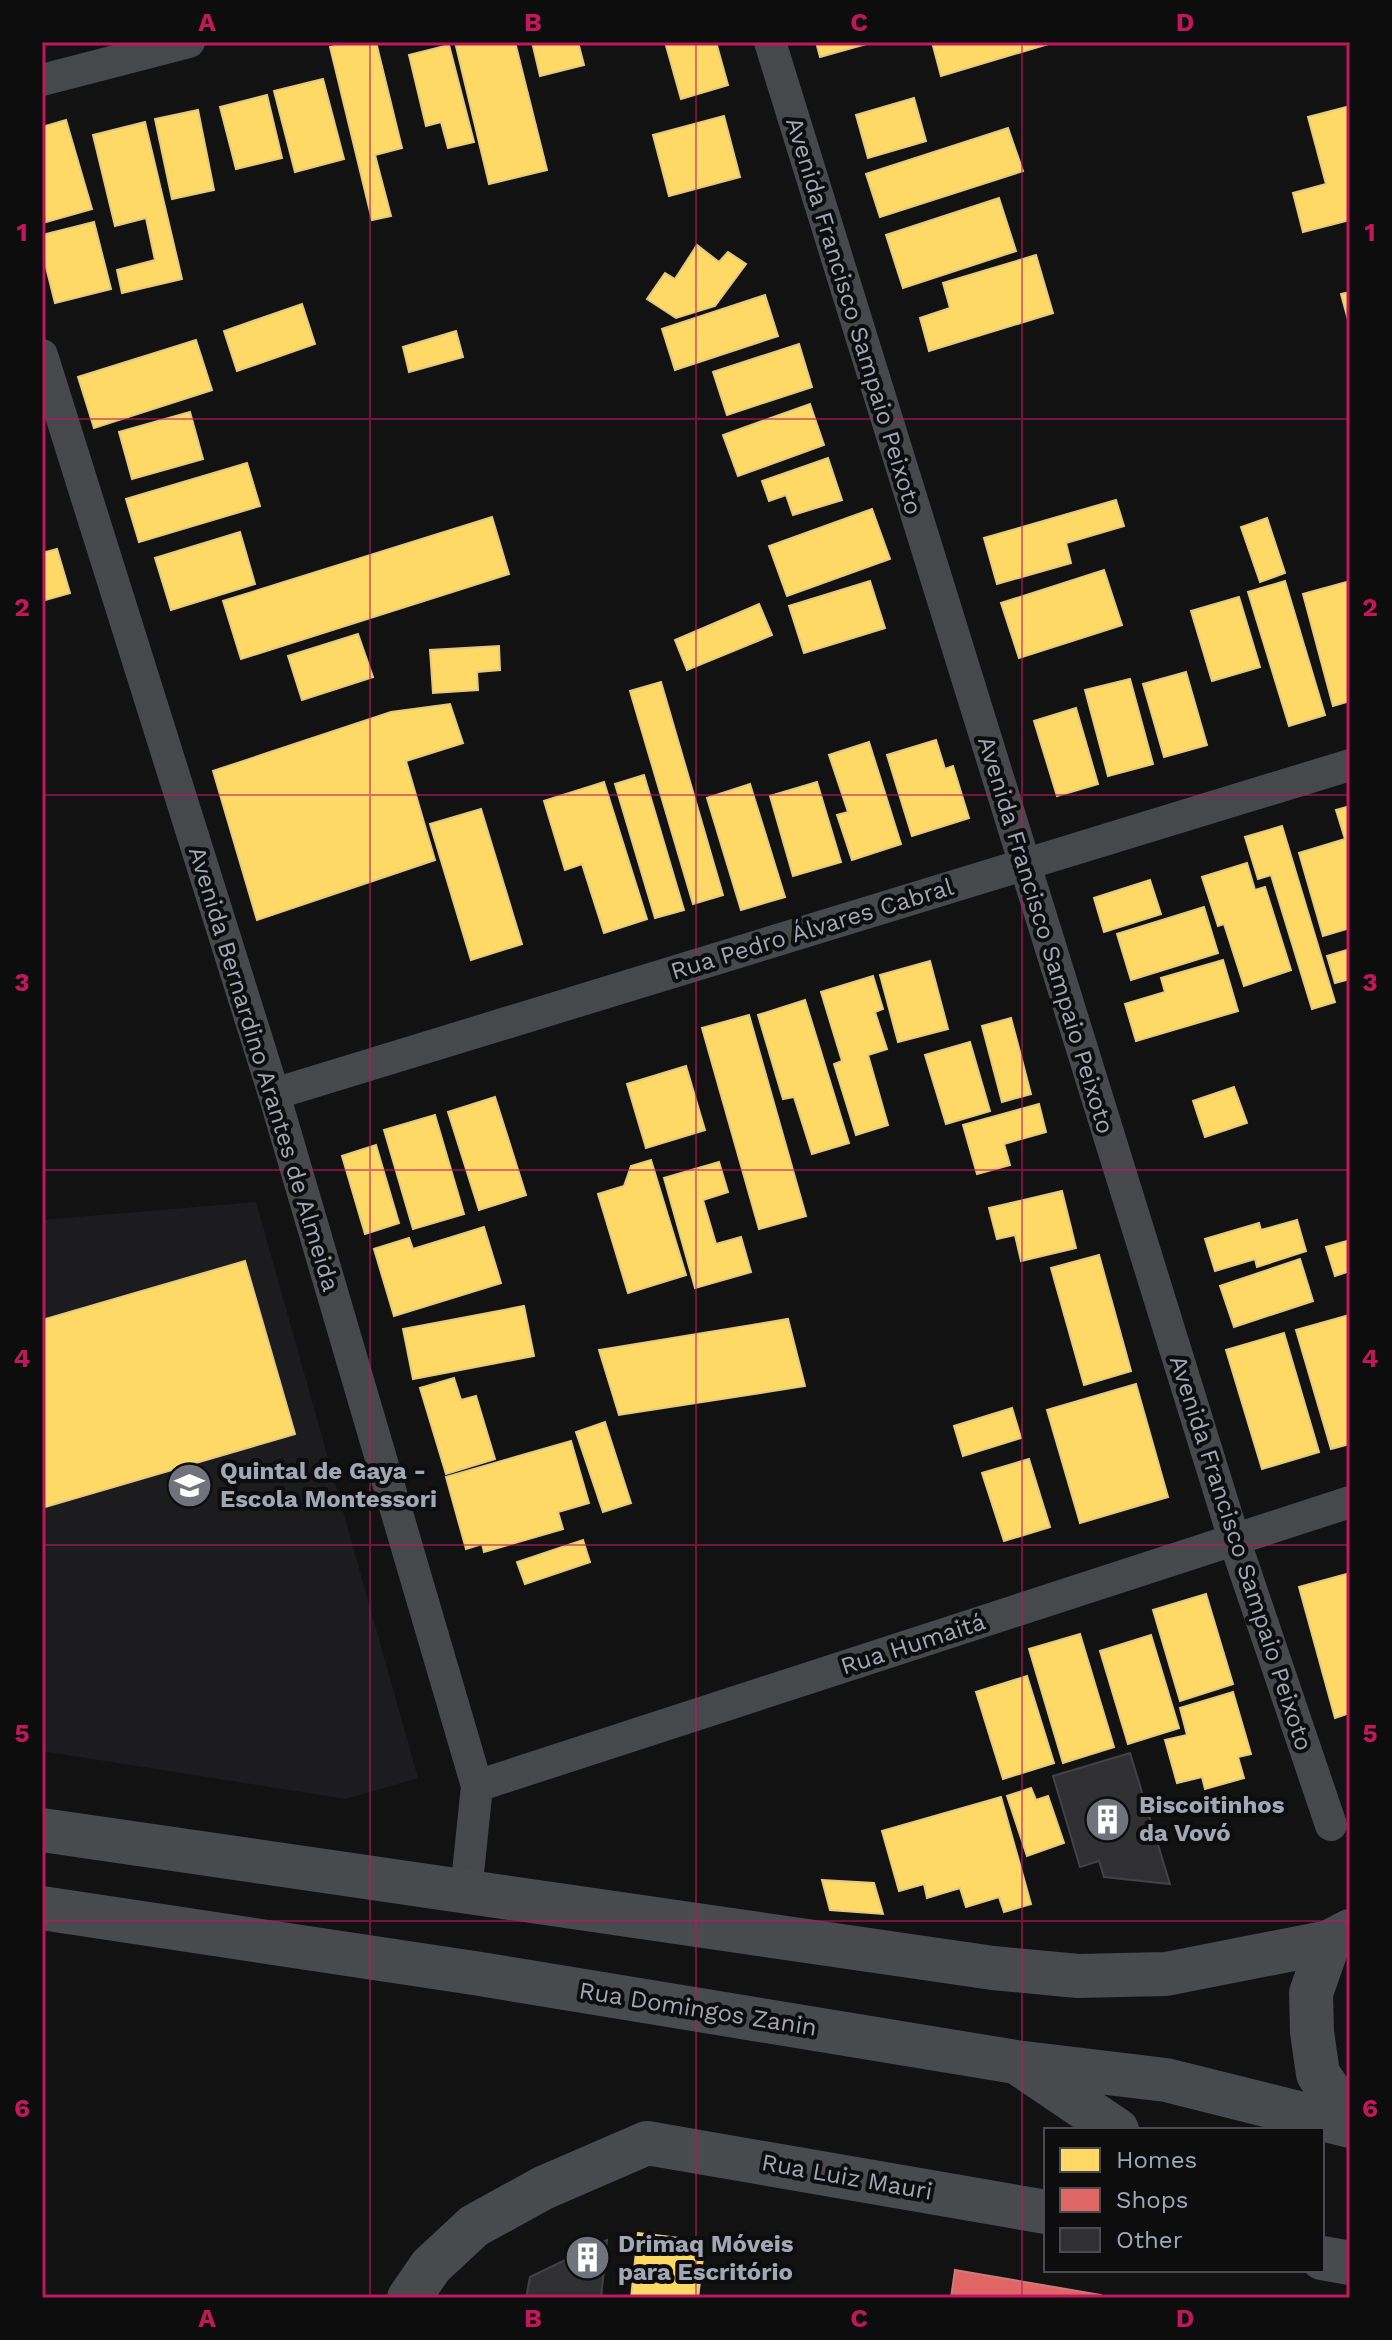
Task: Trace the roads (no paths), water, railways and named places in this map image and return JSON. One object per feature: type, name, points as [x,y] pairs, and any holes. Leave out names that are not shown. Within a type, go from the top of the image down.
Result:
[{"type":"main road","points":[[42,1830],[993,1968],[1078,1976],[1166,1974],[1340,1936]]},
{"type":"main road","name":"Rua Domingos Zanin","points":[[42,1908],[489,1975],[1016,2062],[1166,2080],[1350,2124]]},
{"type":"main road","points":[[1340,1936],[1311,1993],[1312,2032],[1318,2074],[1350,2124]]},
{"type":"main road","points":[[1016,2062],[1114,2128]]},
{"type":"main road","name":"Rua Luiz Mauri","points":[[409,2298],[431,2266],[474,2226],[543,2188],[647,2143],[1044,2212]]},
{"type":"main road","points":[[1324,2258],[1350,2263]]},
{"type":"street","points":[[42,80],[189,42]]},
{"type":"street","name":"Avenida Francisco Sampaio Peixoto","points":[[770,42],[1234,1539],[1331,1825]]},
{"type":"street","name":"Avenida Bernardino Arantes de Almeida","points":[[42,355],[274,1094],[477,1786]]},
{"type":"street","name":"Rua Pedro Álvares Cabral","points":[[274,1094],[1350,765]]},
{"type":"street","name":"Rua Humaitá","points":[[477,1786],[1350,1502]]},
{"type":"street","points":[[466,1892],[477,1786]]},
{"type":"place","name":"Quintal de Gaya - Escola Montessori","points":[[189,1485]]},
{"type":"place","name":"Biscoitinhos da Vovó","points":[[1108,1819]]},
{"type":"place","name":"Drimaq Móveis para Escritório","points":[[587,2258]]}]
